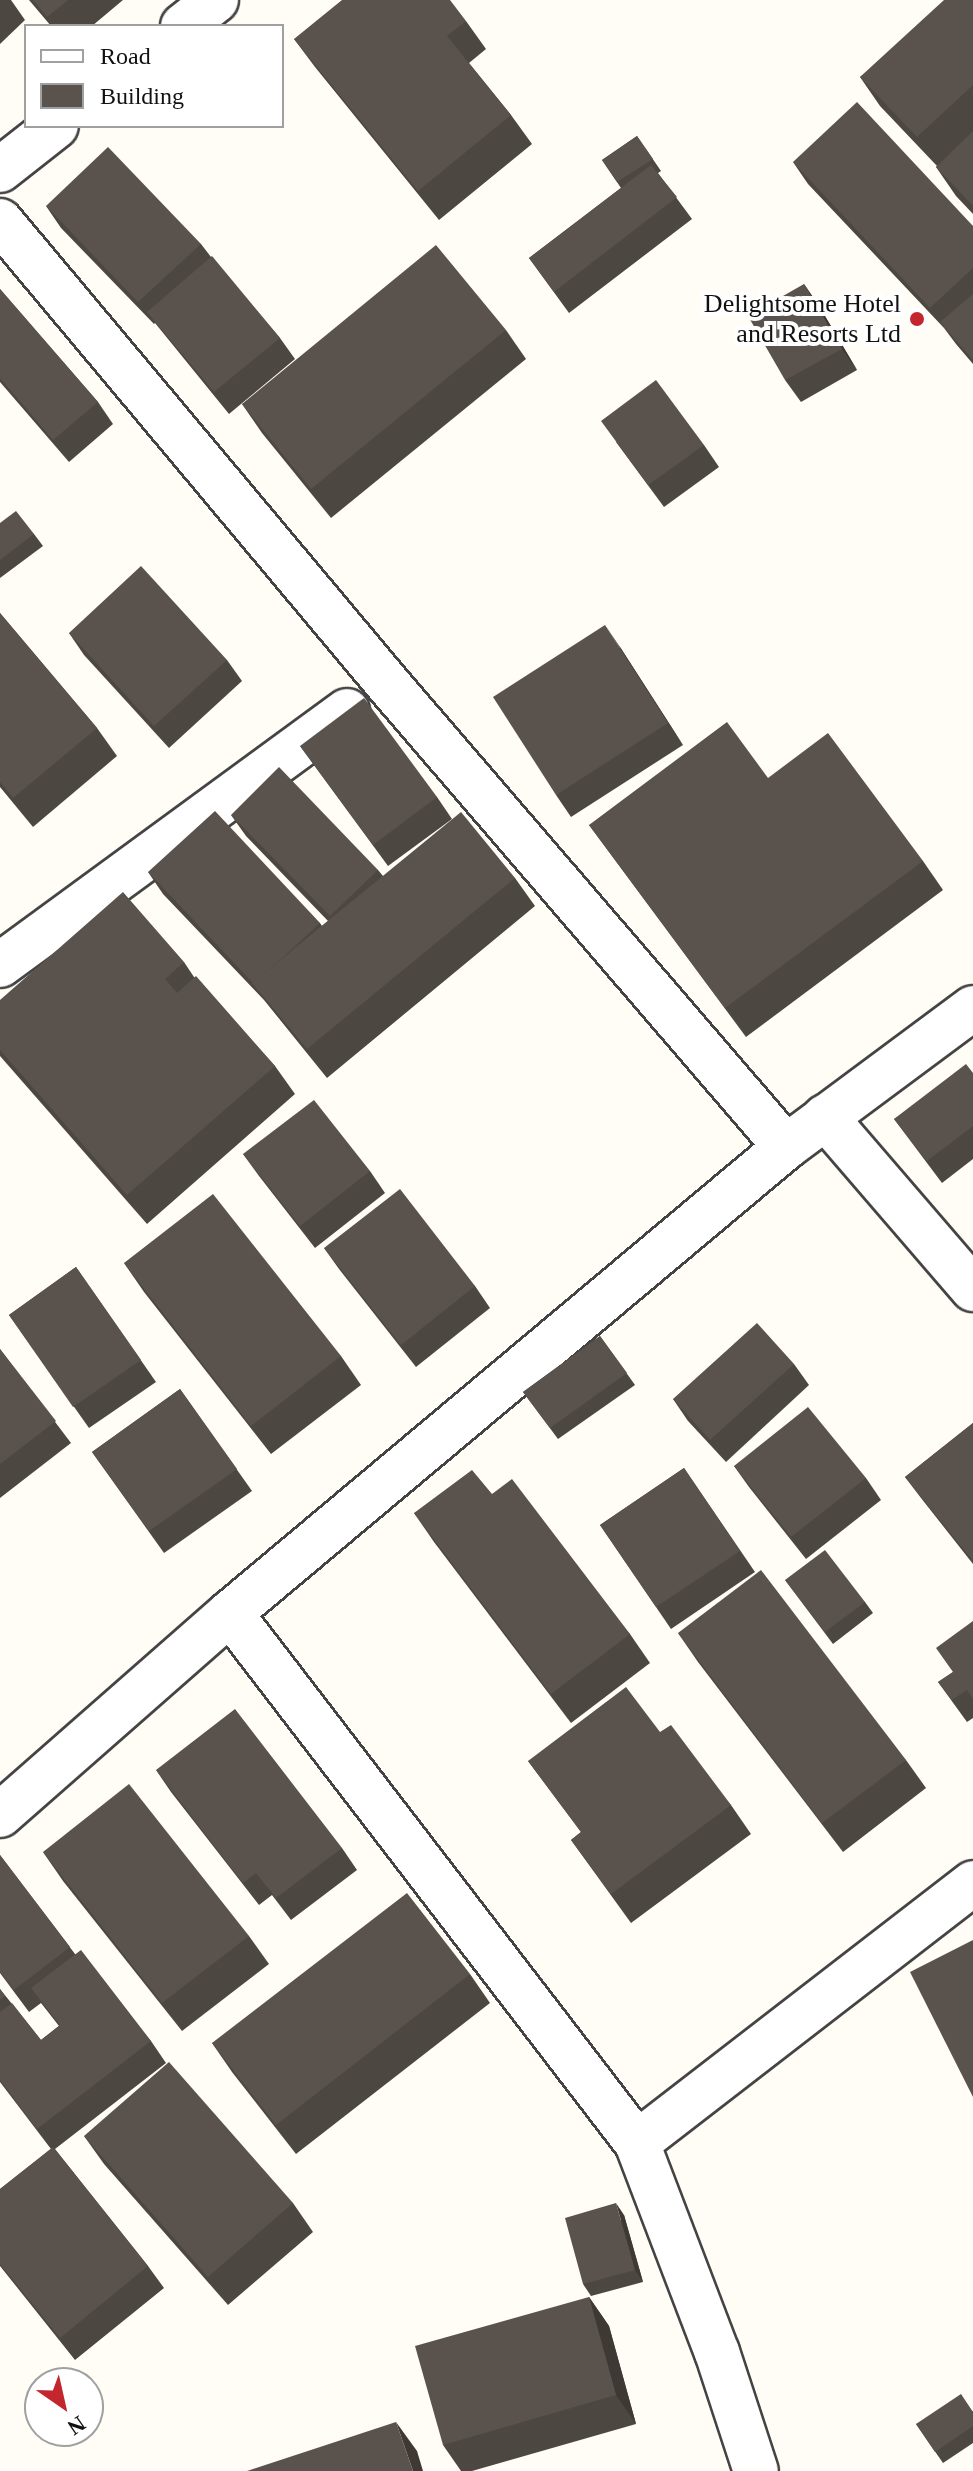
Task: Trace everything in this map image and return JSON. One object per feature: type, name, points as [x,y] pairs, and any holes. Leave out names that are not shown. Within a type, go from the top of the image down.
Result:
[{"type":"street","points":[[186,24],[216,0]]},
{"type":"street","points":[[0,170],[53,128]]},
{"type":"street","points":[[0,221],[387,683],[786,1147]]},
{"type":"street","points":[[0,965],[387,683]]},
{"type":"street","points":[[0,1815],[230,1613],[786,1147],[973,1008]]},
{"type":"street","points":[[825,1117],[973,1289]]},
{"type":"street","points":[[230,1613],[637,2143],[717,2352],[756,2471]]},
{"type":"street","points":[[637,2143],[973,1883]]},
{"type":"building","points":[[33,0],[68,0],[47,17]]},
{"type":"building","points":[[342,0],[450,0],[466,21],[447,36],[511,115],[418,191],[294,39]]},
{"type":"building","points":[[944,0],[973,0],[973,85],[917,137],[860,77]]},
{"type":"building","points":[[857,102],[973,226],[973,268],[930,308],[793,162]]},
{"type":"building","points":[[973,131],[973,206],[936,167]]},
{"type":"building","points":[[637,136],[653,159],[617,182],[602,160]]},
{"type":"building","points":[[108,147],[201,244],[138,302],[46,206]]},
{"type":"building","points":[[651,165],[677,197],[554,292],[529,258]]},
{"type":"building","points":[[436,245],[506,330],[311,489],[242,404]]},
{"type":"building","points":[[212,256],[280,338],[214,392],[147,312]]},
{"type":"building","points":[[804,284],[842,349],[785,380],[748,316]]},
{"type":"building","points":[[0,289],[98,402],[53,440],[0,378]]},
{"type":"building","points":[[973,294],[973,360],[940,322]]},
{"type":"building","points":[[656,380],[704,445],[648,485],[601,421]]},
{"type":"building","points":[[16,511],[34,534],[0,560],[0,523]]},
{"type":"building","points":[[141,566],[227,660],[154,726],[69,633]]},
{"type":"building","points":[[0,613],[97,728],[13,798],[0,782]]},
{"type":"building","points":[[605,625],[668,723],[556,795],[493,697]]},
{"type":"building","points":[[364,698],[437,797],[373,845],[300,746]]},
{"type":"building","points":[[727,722],[768,778],[828,733],[923,861],[725,1008],[589,825]]},
{"type":"building","points":[[279,767],[378,870],[330,916],[231,815]]},
{"type":"building","points":[[215,811],[320,923],[253,983],[148,872]]},
{"type":"building","points":[[461,812],[515,878],[307,1049],[252,983]]},
{"type":"building","points":[[123,892],[184,962],[165,979],[177,993],[196,976],[275,1066],[127,1195],[0,1050],[0,1000]]},
{"type":"building","points":[[966,1064],[973,1073],[973,1126],[927,1161],[894,1119]]},
{"type":"building","points":[[314,1100],[370,1171],[300,1226],[243,1154]]},
{"type":"building","points":[[400,1189],[475,1286],[401,1345],[324,1248]]},
{"type":"building","points":[[213,1194],[341,1356],[251,1426],[124,1263]]},
{"type":"building","points":[[76,1267],[141,1360],[73,1407],[9,1315]]},
{"type":"building","points":[[757,1323],[794,1364],[710,1440],[673,1399]]},
{"type":"building","points":[[600,1336],[627,1373],[550,1428],[523,1392]]},
{"type":"building","points":[[0,1349],[56,1421],[0,1464]]},
{"type":"building","points":[[180,1389],[237,1469],[149,1531],[92,1452]]},
{"type":"building","points":[[808,1407],[866,1478],[791,1537],[734,1466]]},
{"type":"building","points":[[973,1423],[973,1561],[905,1477]]},
{"type":"building","points":[[684,1468],[740,1551],[656,1607],[600,1525]]},
{"type":"building","points":[[472,1470],[492,1494],[512,1479],[630,1634],[551,1694],[414,1513]]},
{"type":"building","points":[[825,1550],[865,1602],[825,1632],[785,1580]]},
{"type":"building","points":[[761,1570],[906,1760],[822,1823],[678,1633]]},
{"type":"building","points":[[973,1621],[973,1699],[967,1690],[952,1700],[938,1682],[953,1672],[936,1648]]},
{"type":"building","points":[[626,1687],[660,1732],[671,1725],[731,1805],[611,1894],[571,1840],[581,1832],[528,1761]]},
{"type":"building","points":[[235,1709],[342,1848],[276,1898],[256,1873],[243,1883],[156,1770]]},
{"type":"building","points":[[129,1784],[249,1936],[162,2003],[43,1852]]},
{"type":"building","points":[[0,1855],[70,1947],[14,1990],[0,1972]]},
{"type":"building","points":[[407,1893],[470,1974],[276,2125],[212,2043]]},
{"type":"building","points":[[973,1940],[973,2097],[910,1972]]},
{"type":"building","points":[[81,1950],[151,2041],[37,2129],[0,2080],[0,2012],[12,2003],[41,2040],[60,2025],[31,1988]]},
{"type":"building","points":[[169,2062],[293,2203],[208,2277],[84,2136]]},
{"type":"building","points":[[53,2147],[148,2266],[60,2338],[0,2264],[0,2189]]},
{"type":"building","points":[[616,2203],[635,2270],[583,2284],[565,2218]]},
{"type":"building","points":[[589,2297],[616,2395],[443,2445],[415,2346]]},
{"type":"building","points":[[961,2394],[973,2412],[973,2426],[935,2452],[916,2424]]},
{"type":"building","points":[[396,2422],[413,2471],[247,2471]]},
{"type":"place","name":"Delightsome Hotel and Resorts Ltd","points":[[917,319]]}]
